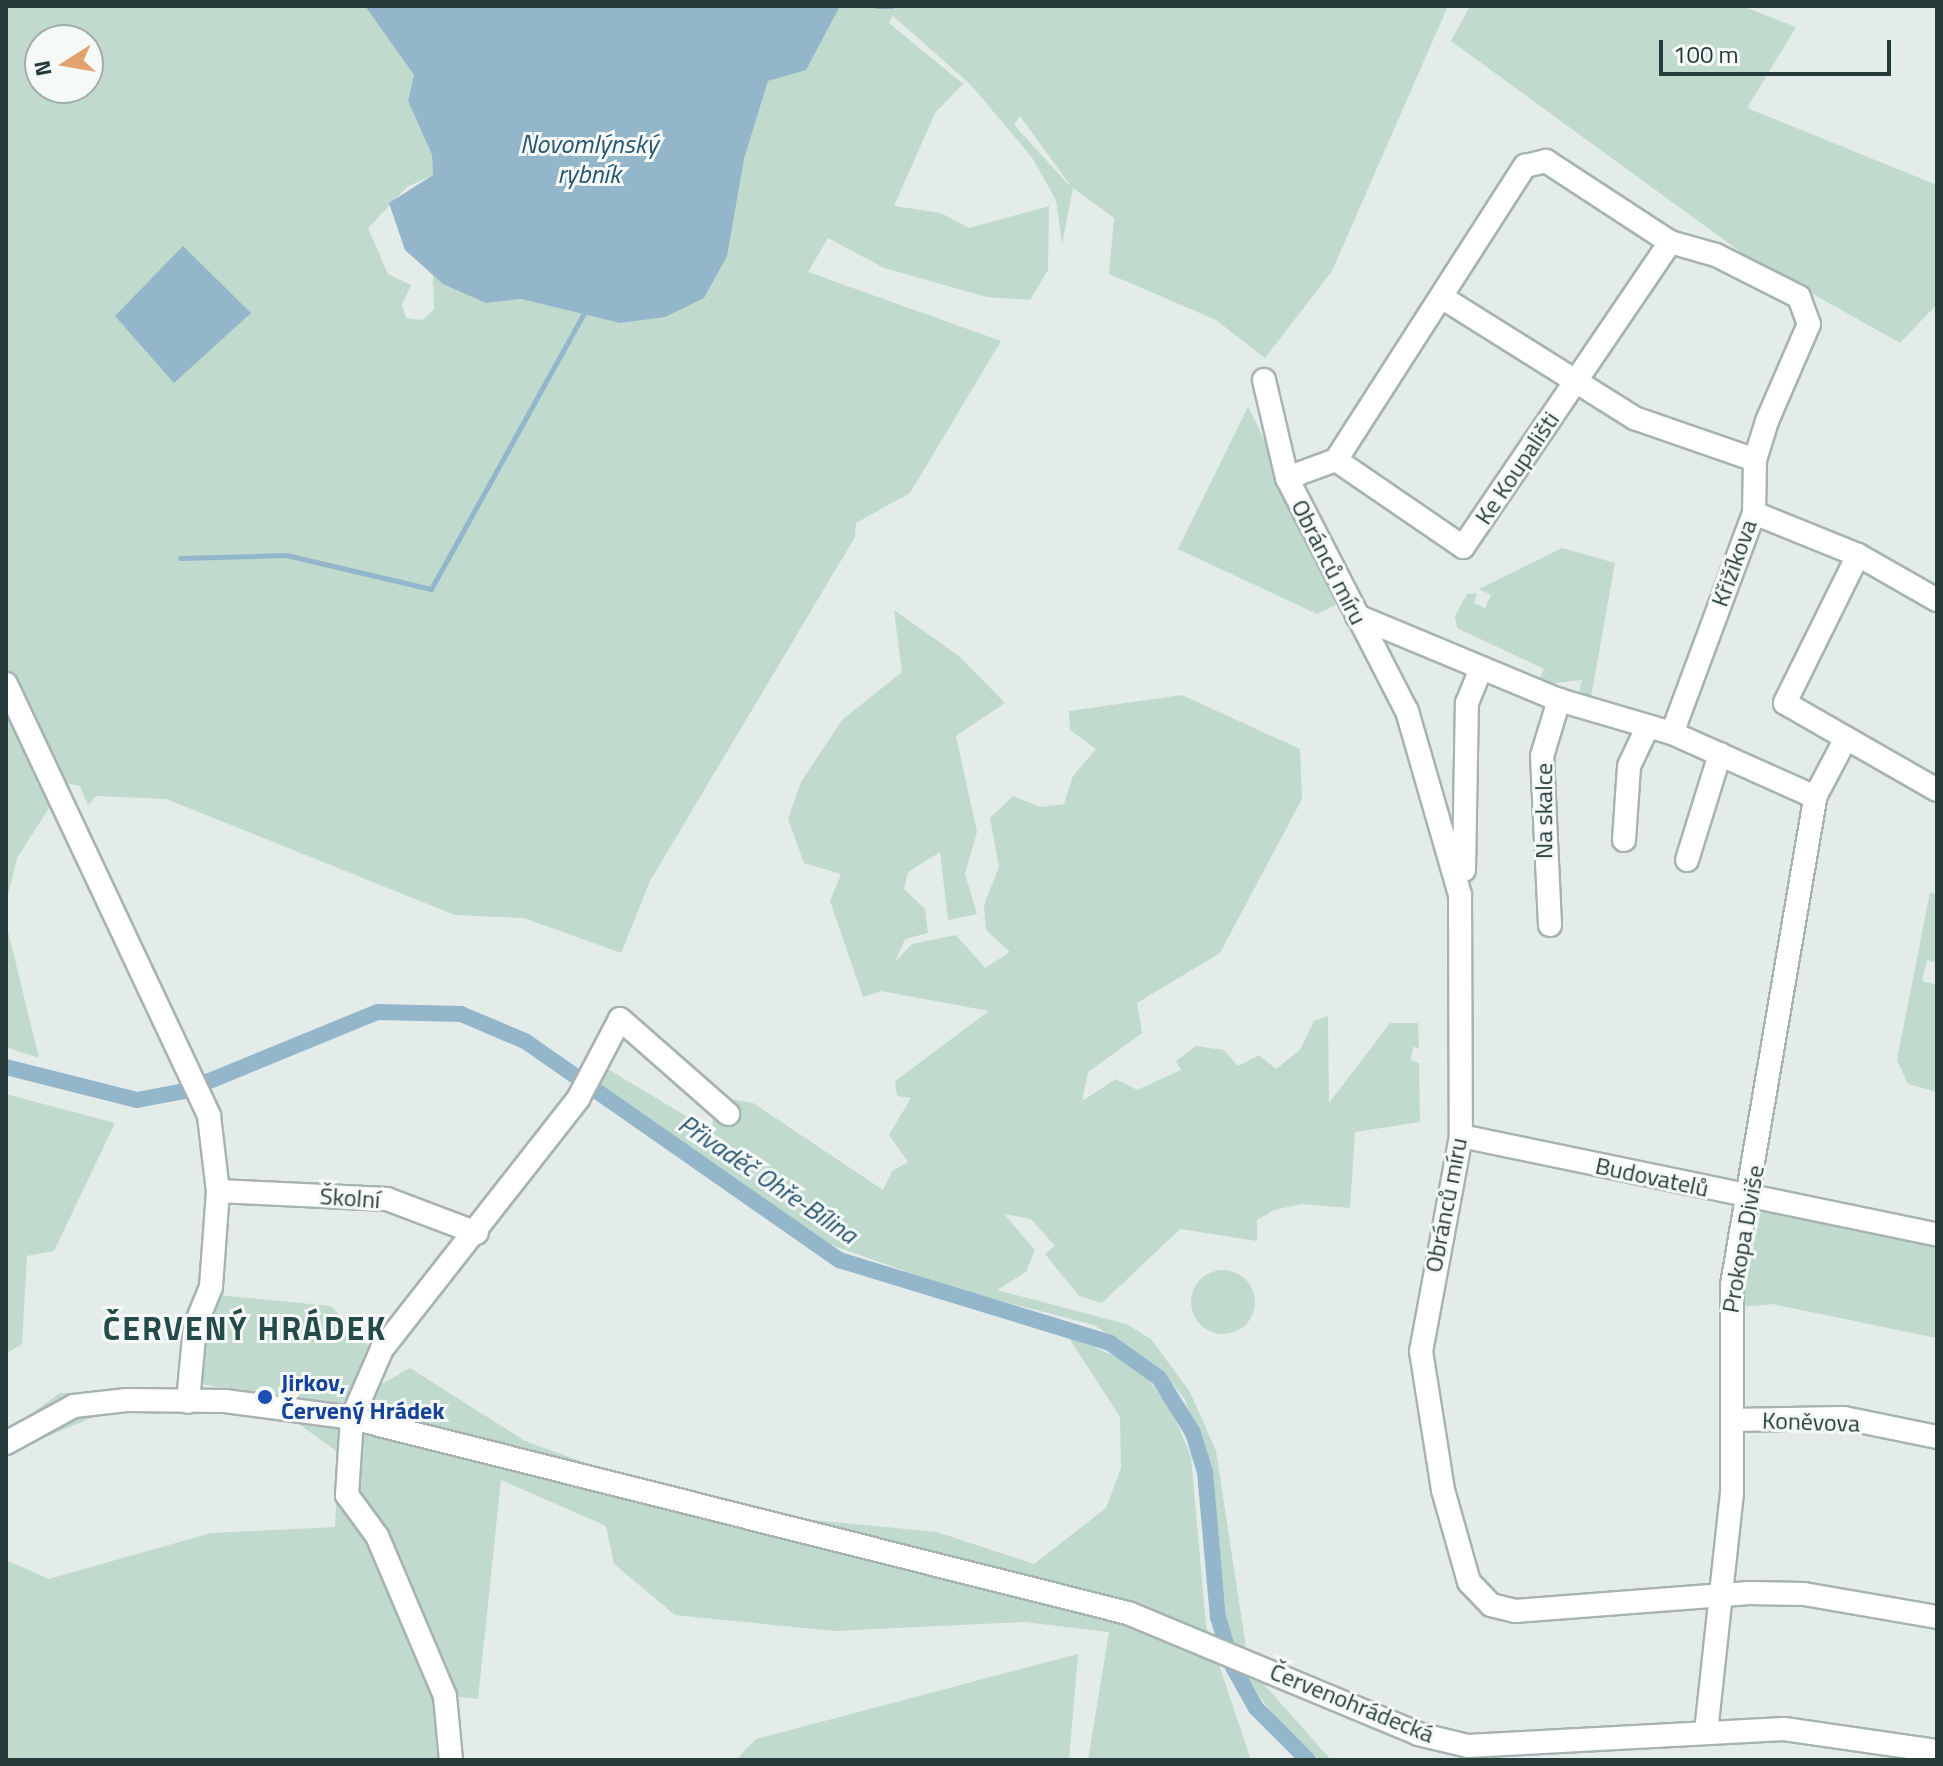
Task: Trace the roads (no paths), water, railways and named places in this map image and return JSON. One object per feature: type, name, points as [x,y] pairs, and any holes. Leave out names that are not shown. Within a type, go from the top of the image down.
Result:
[{"type":"street","points":[[1287,478],[1336,460],[1427,313],[1443,298],[1534,161],[1546,161],[1670,242]]},
{"type":"street","name":"Křižíkova","points":[[1670,242],[1716,255],[1803,301],[1809,324],[1755,460],[1754,513],[1672,733]]},
{"type":"street","name":"Ke Koupališti","points":[[1336,460],[1463,547],[1670,242]]},
{"type":"street","points":[[1443,298],[1634,418],[1755,460]]},
{"type":"street","name":"Obránců míru","points":[[1264,380],[1287,478],[1407,711],[1460,895],[1461,1136],[1421,1351],[1443,1490],[1469,1582],[1491,1605],[1515,1611],[1720,1595],[1804,1594],[1937,1617]]},
{"type":"street","points":[[1754,513],[1858,555],[1937,600]]},
{"type":"street","points":[[1858,555],[1785,703],[1937,790]]},
{"type":"street","points":[[1357,616],[1559,700],[1672,733],[1815,797],[1845,740]]},
{"type":"street","points":[[1460,895],[1467,703],[1481,668]]},
{"type":"street","points":[[6,684],[204,1105],[218,1191],[211,1287],[195,1326],[188,1402]]},
{"type":"street","name":"Na skalce","points":[[1550,925],[1542,756],[1559,700]]},
{"type":"street","points":[[1624,840],[1629,766],[1648,726]]},
{"type":"street","points":[[1687,860],[1720,754]]},
{"type":"street","name":"Prokopa Diviše","points":[[1706,1732],[1720,1595],[1732,1420],[1727,1329],[1752,1198],[1815,797]]},
{"type":"street","points":[[451,1760],[445,1696],[377,1536],[347,1495],[352,1418],[382,1349],[477,1233],[578,1099],[598,1067],[620,1019],[728,1114]]},
{"type":"street","name":"Budovatelů","points":[[1461,1136],[1937,1235]]},
{"type":"street","name":"Školní","points":[[218,1191],[387,1199],[477,1233]]},
{"type":"street","name":"Červenohrádecká","points":[[6,1443],[74,1406],[188,1402],[352,1418],[1128,1613],[1418,1734],[1468,1746],[1784,1729],[1897,1753],[1937,1751]]},
{"type":"street","name":"Koněvova","points":[[1732,1420],[1844,1418],[1937,1437]]},
{"type":"water","name":"Novomlýnský rybník","points":[[365,6],[840,6],[806,70],[768,81],[744,159],[727,256],[704,298],[665,317],[620,323],[521,299],[486,303],[443,284],[405,250],[389,203],[433,175],[432,155],[408,101],[414,75]]},
{"type":"water","points":[[183,246],[251,313],[174,383],[115,316]]},
{"type":"waterway","points":[[876,6],[892,6]]},
{"type":"waterway","points":[[180,558],[286,555],[431,589],[587,307]]},
{"type":"waterway","name":"Přivaděč Ohře-Bílina","points":[[6,1067],[137,1100],[185,1091],[378,1012],[461,1014],[525,1041],[839,1260],[1110,1343],[1159,1378],[1193,1433],[1205,1472],[1218,1617],[1233,1667],[1256,1708],[1308,1760]]},
{"type":"place","name":"Jirkov, Červený Hrádek","points":[[265,1397]]},
{"type":"district","name":"ČERVENÝ HRÁDEK","points":[[245,1328]]}]
